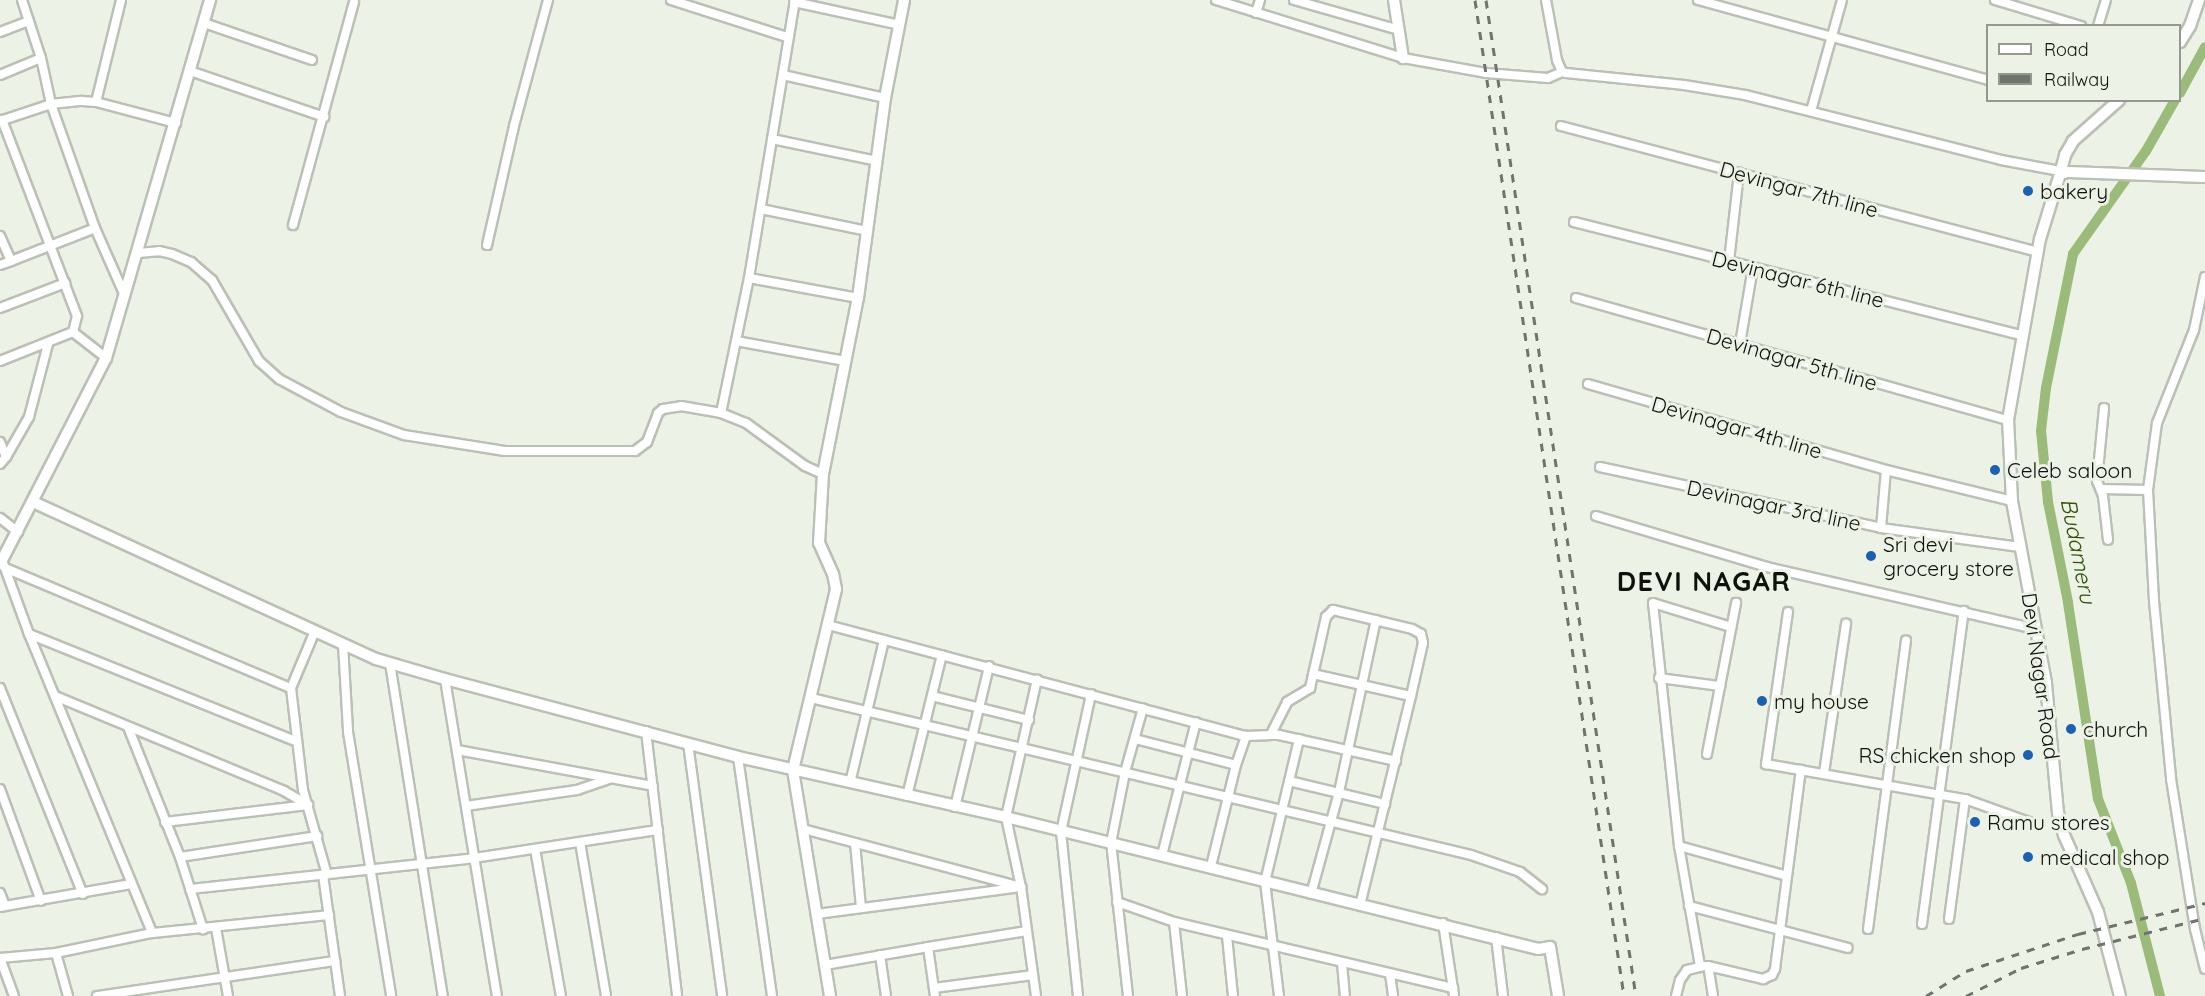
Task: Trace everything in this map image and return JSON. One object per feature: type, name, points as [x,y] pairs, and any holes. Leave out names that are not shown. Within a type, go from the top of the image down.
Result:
[{"type":"street","points":[[22,0],[41,58],[51,104],[95,228],[125,296]]},
{"type":"street","points":[[96,102],[121,0]]},
{"type":"street","points":[[152,933],[2,564],[106,358],[210,0]]},
{"type":"street","points":[[488,245],[514,126],[548,0]]},
{"type":"street","points":[[671,0],[788,37]]},
{"type":"street","points":[[830,996],[794,770],[836,589],[833,574],[819,543],[823,474],[840,399],[844,361],[858,298],[885,98],[904,0]]},
{"type":"street","points":[[1216,0],[1403,58],[1486,73],[1548,78],[1566,73],[1684,85],[1745,95],[2001,160],[2061,172],[2205,177]]},
{"type":"street","points":[[1256,13],[1260,0]]},
{"type":"street","points":[[1294,0],[1399,30]]},
{"type":"street","points":[[1394,0],[1403,58]]},
{"type":"street","points":[[1546,0],[1557,60],[1566,73]]},
{"type":"street","points":[[1698,0],[1986,79]]},
{"type":"street","points":[[1811,111],[1842,0]]},
{"type":"street","points":[[1995,0],[2074,24]]},
{"type":"street","points":[[2099,24],[2106,0]]},
{"type":"street","points":[[2181,40],[2190,26],[2199,0]]},
{"type":"street","points":[[721,414],[749,278],[794,1],[900,25]]},
{"type":"street","points":[[292,225],[324,117],[354,2]]},
{"type":"street","points":[[0,32],[29,21]]},
{"type":"street","points":[[204,23],[312,60]]},
{"type":"street","points":[[0,75],[41,58]]},
{"type":"street","points":[[190,71],[324,117]]},
{"type":"street","points":[[783,75],[885,98]]},
{"type":"street","points":[[73,332],[77,316],[1,121],[51,104],[96,102],[176,123]]},
{"type":"street","name":"Devi Nagar Road","points":[[2117,102],[2073,141],[2061,172],[2038,252],[2008,420],[2012,501],[2052,726],[2058,813],[2064,835],[2098,912],[2120,996]]},
{"type":"street","name":"Devingar 7th line","points":[[1561,126],[2038,252]]},
{"type":"street","points":[[772,139],[877,161]]},
{"type":"street","points":[[1729,261],[1739,173]]},
{"type":"street","points":[[761,209],[867,231]]},
{"type":"street","name":"Devinagar 6th line","points":[[1574,222],[2022,335]]},
{"type":"street","points":[[0,265],[95,228]]},
{"type":"street","points":[[0,236],[11,261]]},
{"type":"street","points":[[138,253],[159,251],[172,254],[191,262],[212,280],[259,361],[279,379],[342,412],[404,435],[505,451],[635,451],[647,442],[658,414],[663,409],[681,406],[721,414],[760,431],[805,466],[823,474]]},
{"type":"street","points":[[1740,345],[1753,267]]},
{"type":"street","points":[[2205,277],[2194,330],[2157,423],[2148,490],[2154,601],[2171,779],[2195,929],[2205,969]]},
{"type":"street","points":[[749,278],[858,298]]},
{"type":"street","points":[[0,308],[65,283]]},
{"type":"street","name":"Devinagar 5th line","points":[[1576,298],[2008,420]]},
{"type":"street","points":[[73,332],[106,358]]},
{"type":"street","points":[[0,361],[48,344],[73,332]]},
{"type":"street","points":[[736,340],[844,361]]},
{"type":"street","points":[[3,460],[29,417],[48,344]]},
{"type":"street","name":"Devinagar 4th line","points":[[1588,384],[1886,470],[2012,501]]},
{"type":"street","points":[[2104,408],[2097,459],[2097,481],[2101,489],[2108,540]]},
{"type":"street","points":[[0,442],[3,460]]},
{"type":"street","name":"Devinagar 3rd line","points":[[1600,467],[1881,528],[2020,547]]},
{"type":"street","points":[[1881,528],[1886,470]]},
{"type":"street","points":[[2101,489],[2148,490]]},
{"type":"street","points":[[33,502],[343,644],[390,663],[445,680],[738,757],[1211,866],[1311,894],[1443,924],[1538,949],[1550,947],[1558,996]]},
{"type":"street","points":[[1596,516],[1767,567],[1964,611],[2036,630]]},
{"type":"street","points":[[0,518],[18,532]]},
{"type":"street","points":[[2,564],[291,687]]},
{"type":"street","points":[[1713,996],[1689,906],[1679,846],[1659,678],[1653,603],[1731,627]]},
{"type":"street","points":[[1707,754],[1736,603]]},
{"type":"street","points":[[1271,734],[1287,702],[1310,688],[1329,613],[1337,610],[1412,629],[1421,634],[1423,643],[1360,905]]},
{"type":"street","points":[[1922,924],[1964,611]]},
{"type":"street","points":[[1788,612],[1766,764],[1965,799],[2029,822]]},
{"type":"street","points":[[1311,894],[1339,792],[1376,620]]},
{"type":"street","points":[[1824,773],[1846,624]]},
{"type":"street","points":[[828,625],[1246,736],[1271,734],[1396,761]]},
{"type":"street","points":[[315,631],[291,687],[297,742],[308,805],[326,875],[340,996]]},
{"type":"street","points":[[29,634],[297,742]]},
{"type":"street","points":[[850,783],[884,640]]},
{"type":"street","points":[[1868,929],[1906,640]]},
{"type":"street","points":[[343,644],[348,732],[391,996]]},
{"type":"street","points":[[907,796],[942,655]]},
{"type":"street","points":[[390,663],[443,996]]},
{"type":"street","points":[[955,807],[989,666]]},
{"type":"street","points":[[1314,674],[1411,696]]},
{"type":"street","points":[[1659,678],[1720,686]]},
{"type":"street","points":[[1036,996],[1022,887],[1006,817],[1024,747],[1037,679]]},
{"type":"street","points":[[445,680],[497,996]]},
{"type":"street","points":[[0,689],[83,894]]},
{"type":"street","points":[[1078,996],[1061,832],[1091,694]]},
{"type":"street","points":[[55,696],[284,791],[308,805]]},
{"type":"street","points":[[932,696],[1029,720]]},
{"type":"street","points":[[812,698],[972,738],[1024,747],[1378,832],[1512,869],[1527,876],[1542,889]]},
{"type":"street","points":[[1128,996],[1111,843],[1125,772],[1143,708]]},
{"type":"street","points":[[1162,855],[1196,722]]},
{"type":"street","points":[[128,726],[180,857],[203,929]]},
{"type":"street","points":[[646,731],[677,996]]},
{"type":"street","points":[[1211,866],[1227,796],[1246,736]]},
{"type":"street","points":[[1135,739],[1236,765]]},
{"type":"street","points":[[1280,996],[1265,882],[1299,739]]},
{"type":"street","points":[[688,743],[722,996]]},
{"type":"street","points":[[456,750],[653,786]]},
{"type":"street","points":[[738,757],[772,996]]},
{"type":"street","points":[[1676,996],[1680,980],[1687,970],[1704,966],[1763,979],[1769,978],[1775,969],[1801,770]]},
{"type":"street","points":[[466,806],[577,790],[611,778]]},
{"type":"street","points":[[1289,781],[1385,804]]},
{"type":"street","points":[[0,789],[41,901]]},
{"type":"street","points":[[1949,919],[1965,799]]},
{"type":"street","points":[[165,822],[308,805]]},
{"type":"street","points":[[803,829],[1022,887]]},
{"type":"street","points":[[190,889],[474,858],[658,830]]},
{"type":"street","points":[[180,857],[316,836]]},
{"type":"street","points":[[580,842],[606,996]]},
{"type":"street","points":[[855,843],[861,908]]},
{"type":"street","points":[[1679,846],[1787,876]]},
{"type":"street","points":[[535,849],[561,996]]},
{"type":"street","points":[[0,893],[2,907],[131,884]]},
{"type":"street","points":[[817,914],[1022,887]]},
{"type":"street","points":[[1118,902],[1174,922],[1390,974],[1453,992],[1443,924]]},
{"type":"street","points":[[1689,906],[1848,948]]},
{"type":"street","points":[[14,996],[0,958],[56,953],[152,933],[329,915]]},
{"type":"street","points":[[1174,922],[1182,996]]},
{"type":"street","points":[[216,928],[228,996]]},
{"type":"street","points":[[825,965],[1027,931]]},
{"type":"street","points":[[1227,936],[1233,996]]},
{"type":"street","points":[[1496,937],[1503,996]]},
{"type":"street","points":[[928,947],[935,992],[1033,975]]},
{"type":"street","points":[[56,953],[68,996]]},
{"type":"street","points":[[880,955],[886,996]]},
{"type":"street","points":[[97,996],[335,961]]},
{"type":"street","points":[[1342,963],[1345,996]]},
{"type":"street","points":[[1390,974],[1392,996]]},
{"type":"waterway","name":"Budameru","points":[[2181,91],[2205,47]]},
{"type":"waterway","name":"Budameru","points":[[2160,996],[2131,883],[2098,799],[2068,602],[2048,502],[2041,431],[2046,388],[2073,254],[2146,151],[2174,102]]},
{"type":"railway","points":[[1475,0],[1624,996]]},
{"type":"railway","points":[[1486,0],[1636,996]]},
{"type":"railway","points":[[1926,996],[1966,971],[2078,934],[2205,903]]},
{"type":"railway","points":[[1966,996],[2021,968],[2082,949],[2205,918]]},
{"type":"place","name":"bakery","points":[[2028,191]]},
{"type":"place","name":"Celeb saloon","points":[[1995,470]]},
{"type":"place","name":"Sri devi grocery store","points":[[1871,556]]},
{"type":"place","name":"my house","points":[[1762,701]]},
{"type":"place","name":"church","points":[[2071,729]]},
{"type":"place","name":"RS chicken shop","points":[[2028,755]]},
{"type":"place","name":"Ramu stores","points":[[1975,822]]},
{"type":"place","name":"medical shop","points":[[2028,857]]},
{"type":"district","name":"DEVI NAGAR","points":[[1704,582]]}]
